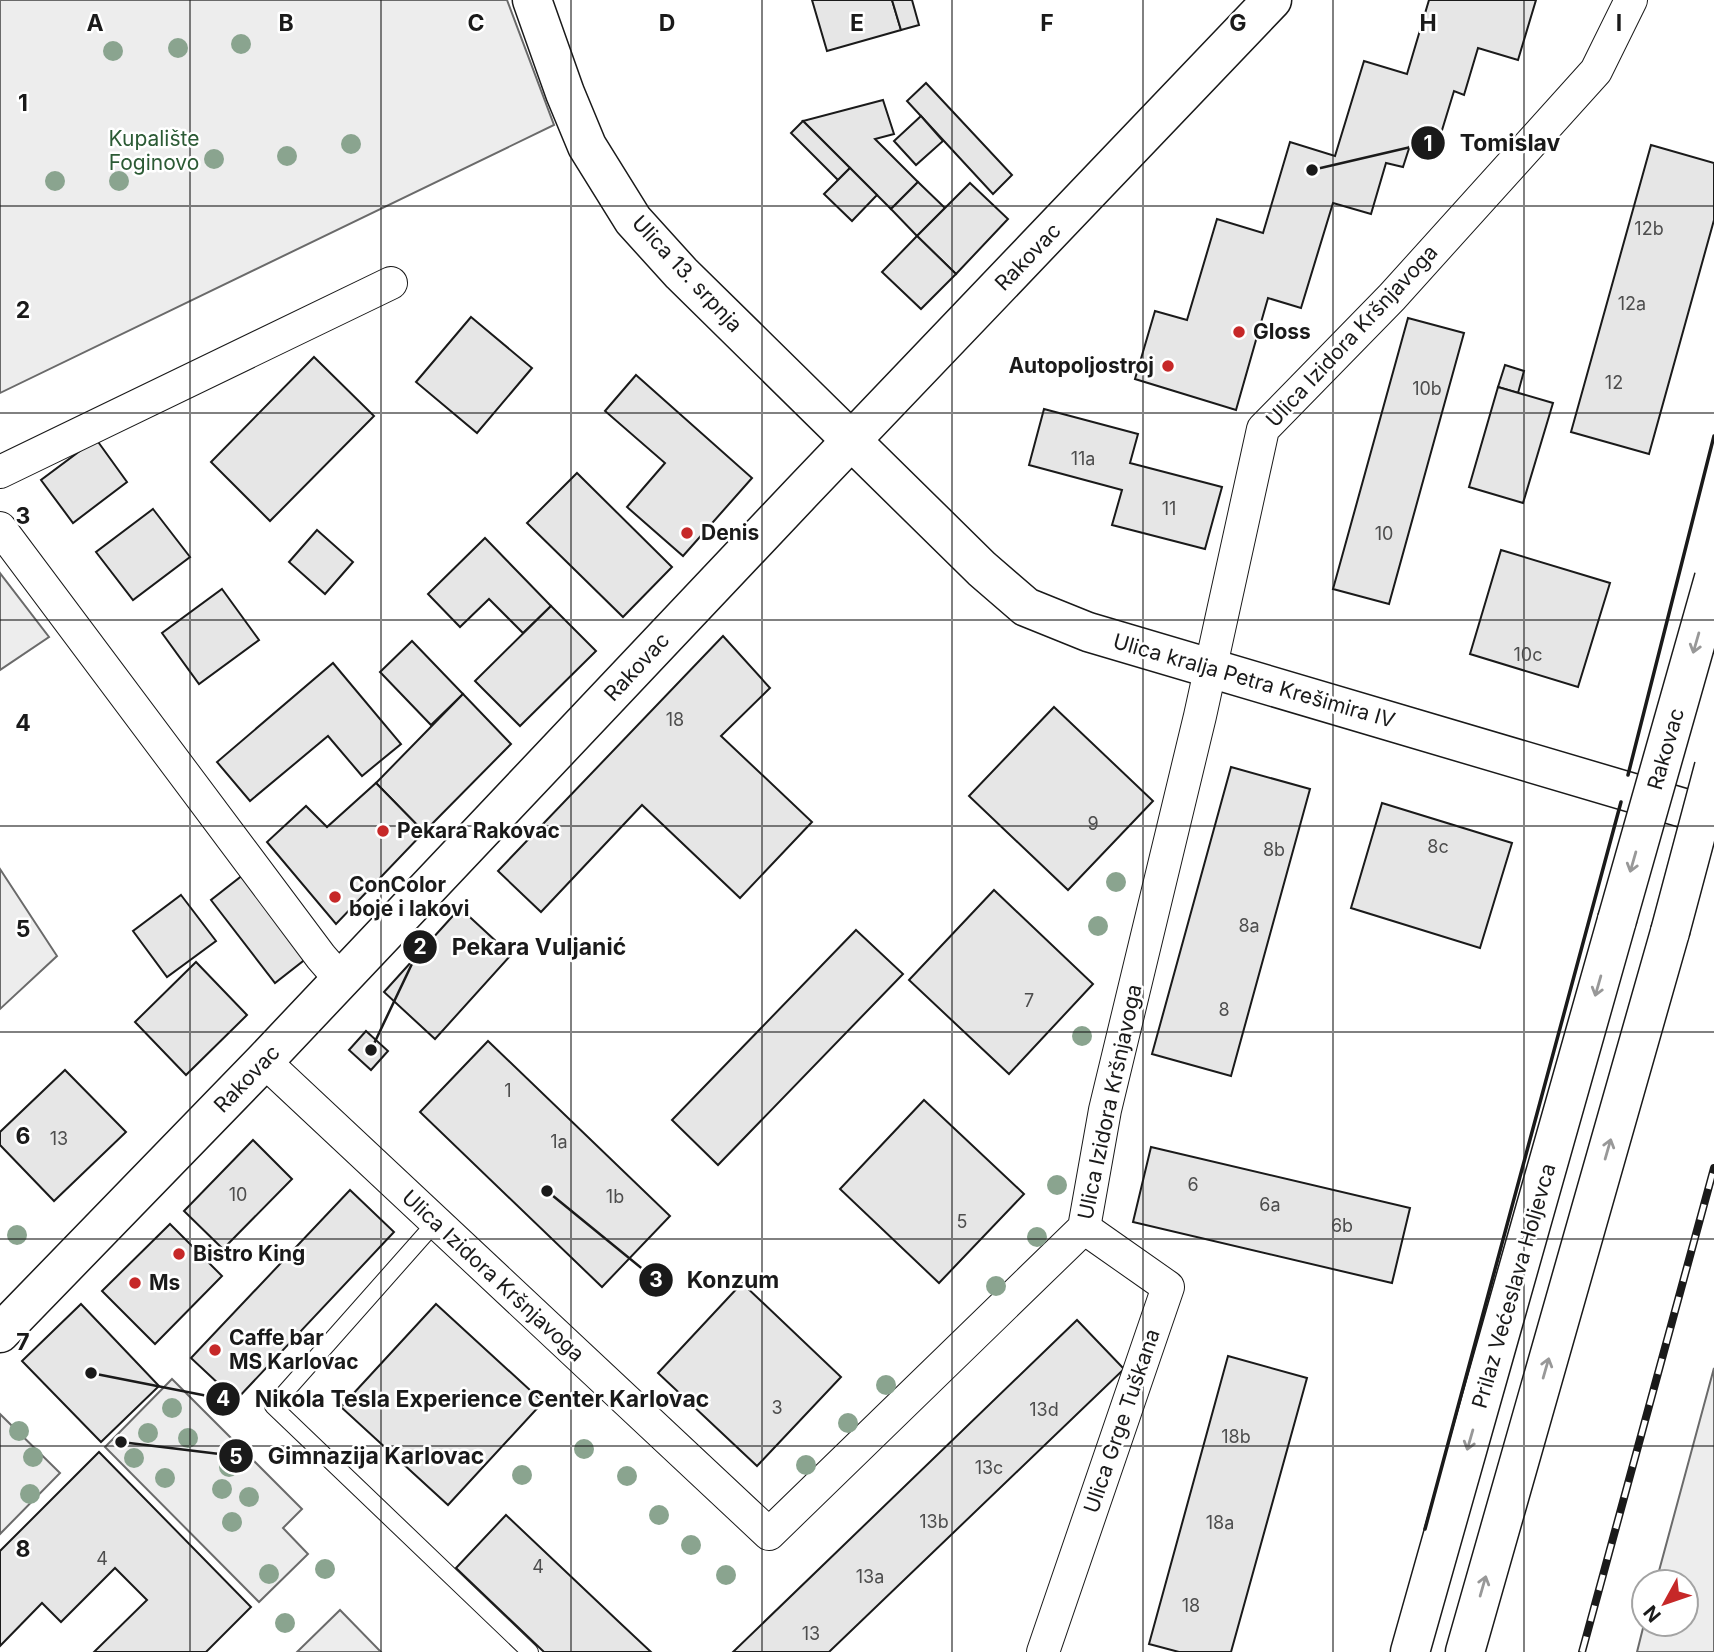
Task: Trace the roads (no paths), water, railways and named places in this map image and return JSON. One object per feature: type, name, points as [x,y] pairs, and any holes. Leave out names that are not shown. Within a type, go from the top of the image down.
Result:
[{"type":"main road","name":"Ulica 13. srpnja","points":[[532,0],[587,146],[633,220],[681,273],[852,442]]},
{"type":"main road","name":"Rakovac","points":[[0,1333],[264,1061],[1272,0]]},
{"type":"main road","name":"Ulica kralja Petra Krešimira IV","points":[[852,442],[982,569],[1026,607],[1088,632],[1714,817]]},
{"type":"main road","name":"Rakovac","points":[[1617,920],[1714,578]]},
{"type":"main road","points":[[1465,1652],[1670,932],[1714,767]]},
{"type":"main road","name":"Prilaz Većeslava Holjevca","points":[[1410,1652],[1617,920]]},
{"type":"street","name":"Ulica Izidora Kršnjavoga","points":[[264,1061],[769,1534],[1084,1228],[1105,1110],[1211,669],[1263,429],[1392,297],[1596,71],[1631,0]]},
{"type":"street","points":[[0,472],[391,282]]},
{"type":"street","points":[[0,528],[321,957],[341,980]]},
{"type":"street","name":"Ulica Grge Tuškana","points":[[1043,1652],[1168,1287],[1084,1228]]},
{"type":"lane","points":[[435,1223],[273,1406],[530,1652]]},
{"type":"railway","points":[[1582,1652],[1714,1168]]},
{"type":"place","name":"Tomislav","points":[[1312,170]]},
{"type":"place","name":"Gloss","points":[[1239,332]]},
{"type":"place","name":"Autopoljostroj","points":[[1168,366]]},
{"type":"place","name":"Denis","points":[[687,533]]},
{"type":"place","name":"Pekara Rakovac","points":[[383,831]]},
{"type":"place","name":"ConColor boje i lakovi","points":[[335,897]]},
{"type":"place","name":"Pekara Vuljanić","points":[[371,1050]]},
{"type":"place","name":"Konzum","points":[[547,1191]]},
{"type":"place","name":"Bistro King","points":[[179,1254]]},
{"type":"place","name":"Ms","points":[[135,1283]]},
{"type":"place","name":"Caffe bar MS Karlovac","points":[[215,1350]]},
{"type":"place","name":"Nikola Tesla Experience Center Karlovac","points":[[91,1373]]},
{"type":"place","name":"Gimnazija Karlovac","points":[[121,1442]]},
{"type":"park label","name":"Kupalište Foginovo","points":[[154,151]]}]
